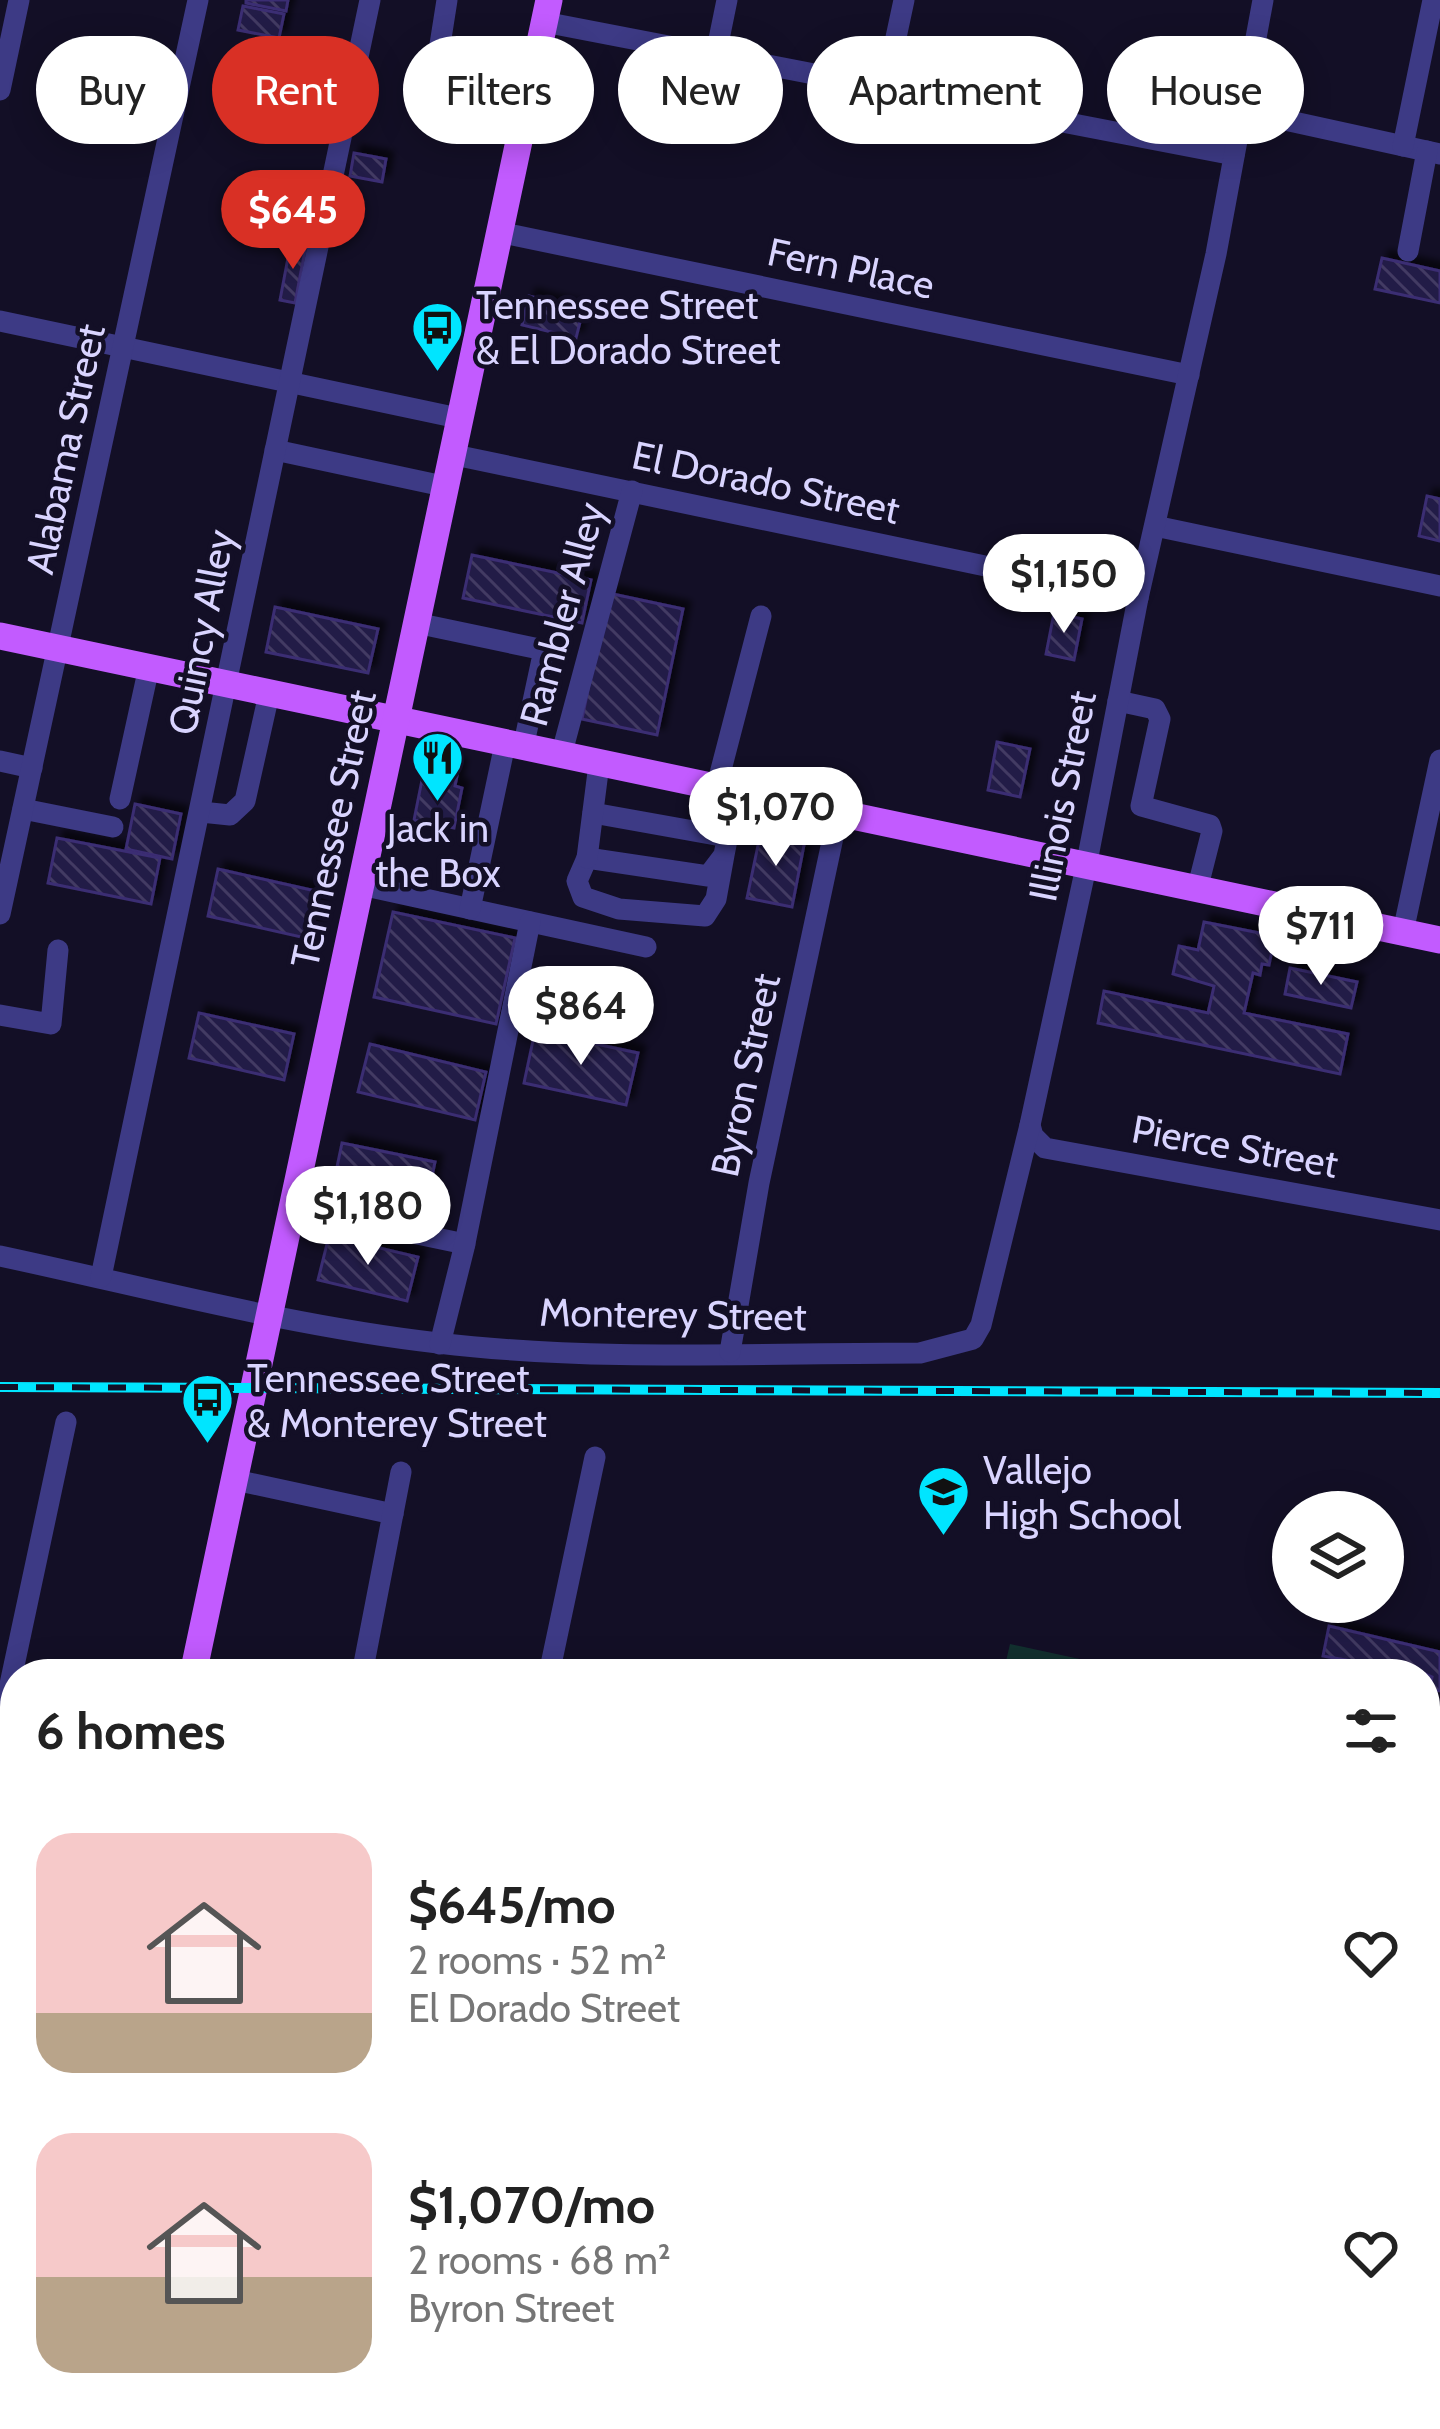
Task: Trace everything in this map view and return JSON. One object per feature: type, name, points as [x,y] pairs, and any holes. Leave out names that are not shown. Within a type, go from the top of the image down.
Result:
[{"type":"main road","name":"Tennessee Street","points":[[196,1659],[517,144]]},
{"type":"main road","points":[[0,636],[1440,940]]},
{"type":"street","points":[[0,90],[19,0]]},
{"type":"street","name":"Alabama Street","points":[[0,914],[198,0]]},
{"type":"street","name":"Quincy Alley","points":[[101,1277],[370,0]]},
{"type":"street","points":[[441,36],[447,0]]},
{"type":"street","points":[[720,36],[727,0]]},
{"type":"street","points":[[896,36],[904,0]]},
{"type":"street","points":[[1402,146],[1433,0]]},
{"type":"street","name":"Illinois Street","points":[[1254,36],[1258,1]]},
{"type":"street","points":[[546,11],[645,36]]},
{"type":"street","points":[[1304,124],[1433,152],[1408,251]]},
{"type":"street","points":[[1083,126],[1234,155]]},
{"type":"street","name":"Illinois Street","points":[[922,1353],[973,1339],[981,1325],[1086,867],[1138,598],[1236,144]]},
{"type":"street","name":"Fern Place","points":[[498,232],[1189,375]]},
{"type":"street","points":[[0,321],[458,418]]},
{"type":"street","points":[[275,450],[443,487]]},
{"type":"street","name":"El Dorado Street","points":[[450,454],[1138,598]]},
{"type":"street","name":"Rambler Alley","points":[[561,756],[632,490]]},
{"type":"street","points":[[1154,526],[1440,586]]},
{"type":"street","points":[[599,764],[587,858],[577,881],[583,897],[620,909],[705,916],[716,899],[726,846],[726,791],[760,616]]},
{"type":"street","points":[[416,623],[544,650],[470,909]]},
{"type":"street","points":[[120,799],[149,668]]},
{"type":"street","points":[[201,812],[230,815],[245,802],[268,694]]},
{"type":"street","points":[[1118,701],[1155,709],[1160,719],[1141,806]]},
{"type":"street","points":[[1403,932],[1440,760]]},
{"type":"street","points":[[0,761],[32,768]]},
{"type":"street","points":[[1100,797],[1210,825],[1197,890]]},
{"type":"street","points":[[23,809],[113,827]]},
{"type":"street","points":[[593,813],[726,846]]},
{"type":"street","name":"Byron Street","points":[[730,1352],[759,1183],[838,814]]},
{"type":"street","points":[[587,858],[708,876],[726,846]]},
{"type":"street","points":[[362,885],[646,946]]},
{"type":"street","points":[[440,1344],[530,922]]},
{"type":"street","points":[[0,1015],[51,1024],[58,950]]},
{"type":"street","name":"Pierce Street","points":[[1030,1125],[1045,1148],[1440,1220]]},
{"type":"street","points":[[293,1208],[465,1244]]},
{"type":"street","name":"Monterey Street","points":[[0,1256],[270,1314],[440,1344],[593,1352],[922,1353]]},
{"type":"street","points":[[15,1659],[66,1422]]},
{"type":"street","points":[[552,1659],[595,1457]]},
{"type":"street","points":[[365,1659],[401,1472]]},
{"type":"street","points":[[235,1480],[393,1514]]},
{"type":"green space","points":[[1010,1644],[1080,1659],[1006,1659]]},
{"type":"building","points":[[246,0],[288,0],[286,11]]},
{"type":"building","points":[[243,6],[284,14],[279,36],[238,30]]},
{"type":"building","points":[[354,153],[386,159],[382,182],[350,176]]},
{"type":"building","points":[[301,194],[323,199],[315,237],[292,232]]},
{"type":"building","points":[[291,242],[306,245],[295,303],[280,300]]},
{"type":"building","points":[[1382,258],[1440,271],[1440,303],[1375,289]]},
{"type":"building","points":[[529,296],[583,310],[576,338],[522,325]]},
{"type":"building","points":[[1427,496],[1440,499],[1440,541],[1419,536]]},
{"type":"building","points":[[472,555],[591,580],[582,623],[463,598]]},
{"type":"building","points":[[608,593],[683,609],[657,735],[582,719]]},
{"type":"building","points":[[275,607],[378,629],[368,673],[266,652]]},
{"type":"building","points":[[1054,613],[1082,619],[1074,660],[1046,654]]},
{"type":"building","points":[[997,742],[1030,749],[1020,797],[988,790]]},
{"type":"building","name":"Jack in the Box","points":[[426,760],[459,766],[455,786],[462,788],[454,828],[414,820]]},
{"type":"building","points":[[135,804],[181,814],[172,859],[126,849]]},
{"type":"building","points":[[761,831],[805,840],[792,907],[747,898]]},
{"type":"building","points":[[57,838],[160,858],[151,904],[48,883]]},
{"type":"building","points":[[218,869],[320,892],[310,939],[208,916]]},
{"type":"building","points":[[393,912],[515,938],[496,1024],[374,997]]},
{"type":"building","points":[[1204,922],[1275,936],[1269,965],[1262,964],[1260,975],[1253,973],[1244,1013],[1348,1034],[1340,1074],[1098,1023],[1104,991],[1208,1013],[1214,986],[1173,974],[1179,946],[1198,950]]},
{"type":"building","points":[[1290,968],[1357,982],[1351,1008],[1285,994]]},
{"type":"building","points":[[199,1013],[294,1034],[284,1080],[189,1058]]},
{"type":"building","points":[[535,1031],[638,1053],[626,1105],[524,1083]]},
{"type":"building","points":[[370,1044],[486,1072],[475,1120],[358,1092]]},
{"type":"building","points":[[342,1143],[435,1162],[425,1209],[332,1191]]},
{"type":"building","points":[[329,1236],[418,1257],[407,1301],[318,1280]]},
{"type":"building","points":[[1329,1626],[1440,1652],[1440,1659],[1323,1656]]},
{"type":"railway","points":[[0,1387],[1440,1393]]},
{"type":"place","name":"Tennessee Street & El Dorado Street","points":[[437,373]]},
{"type":"place","name":"Jack in the Box","points":[[438,804]]},
{"type":"place","name":"Tennessee Street & Monterey Street","points":[[208,1446]]},
{"type":"place","name":"Vallejo High School","points":[[944,1538]]}]
